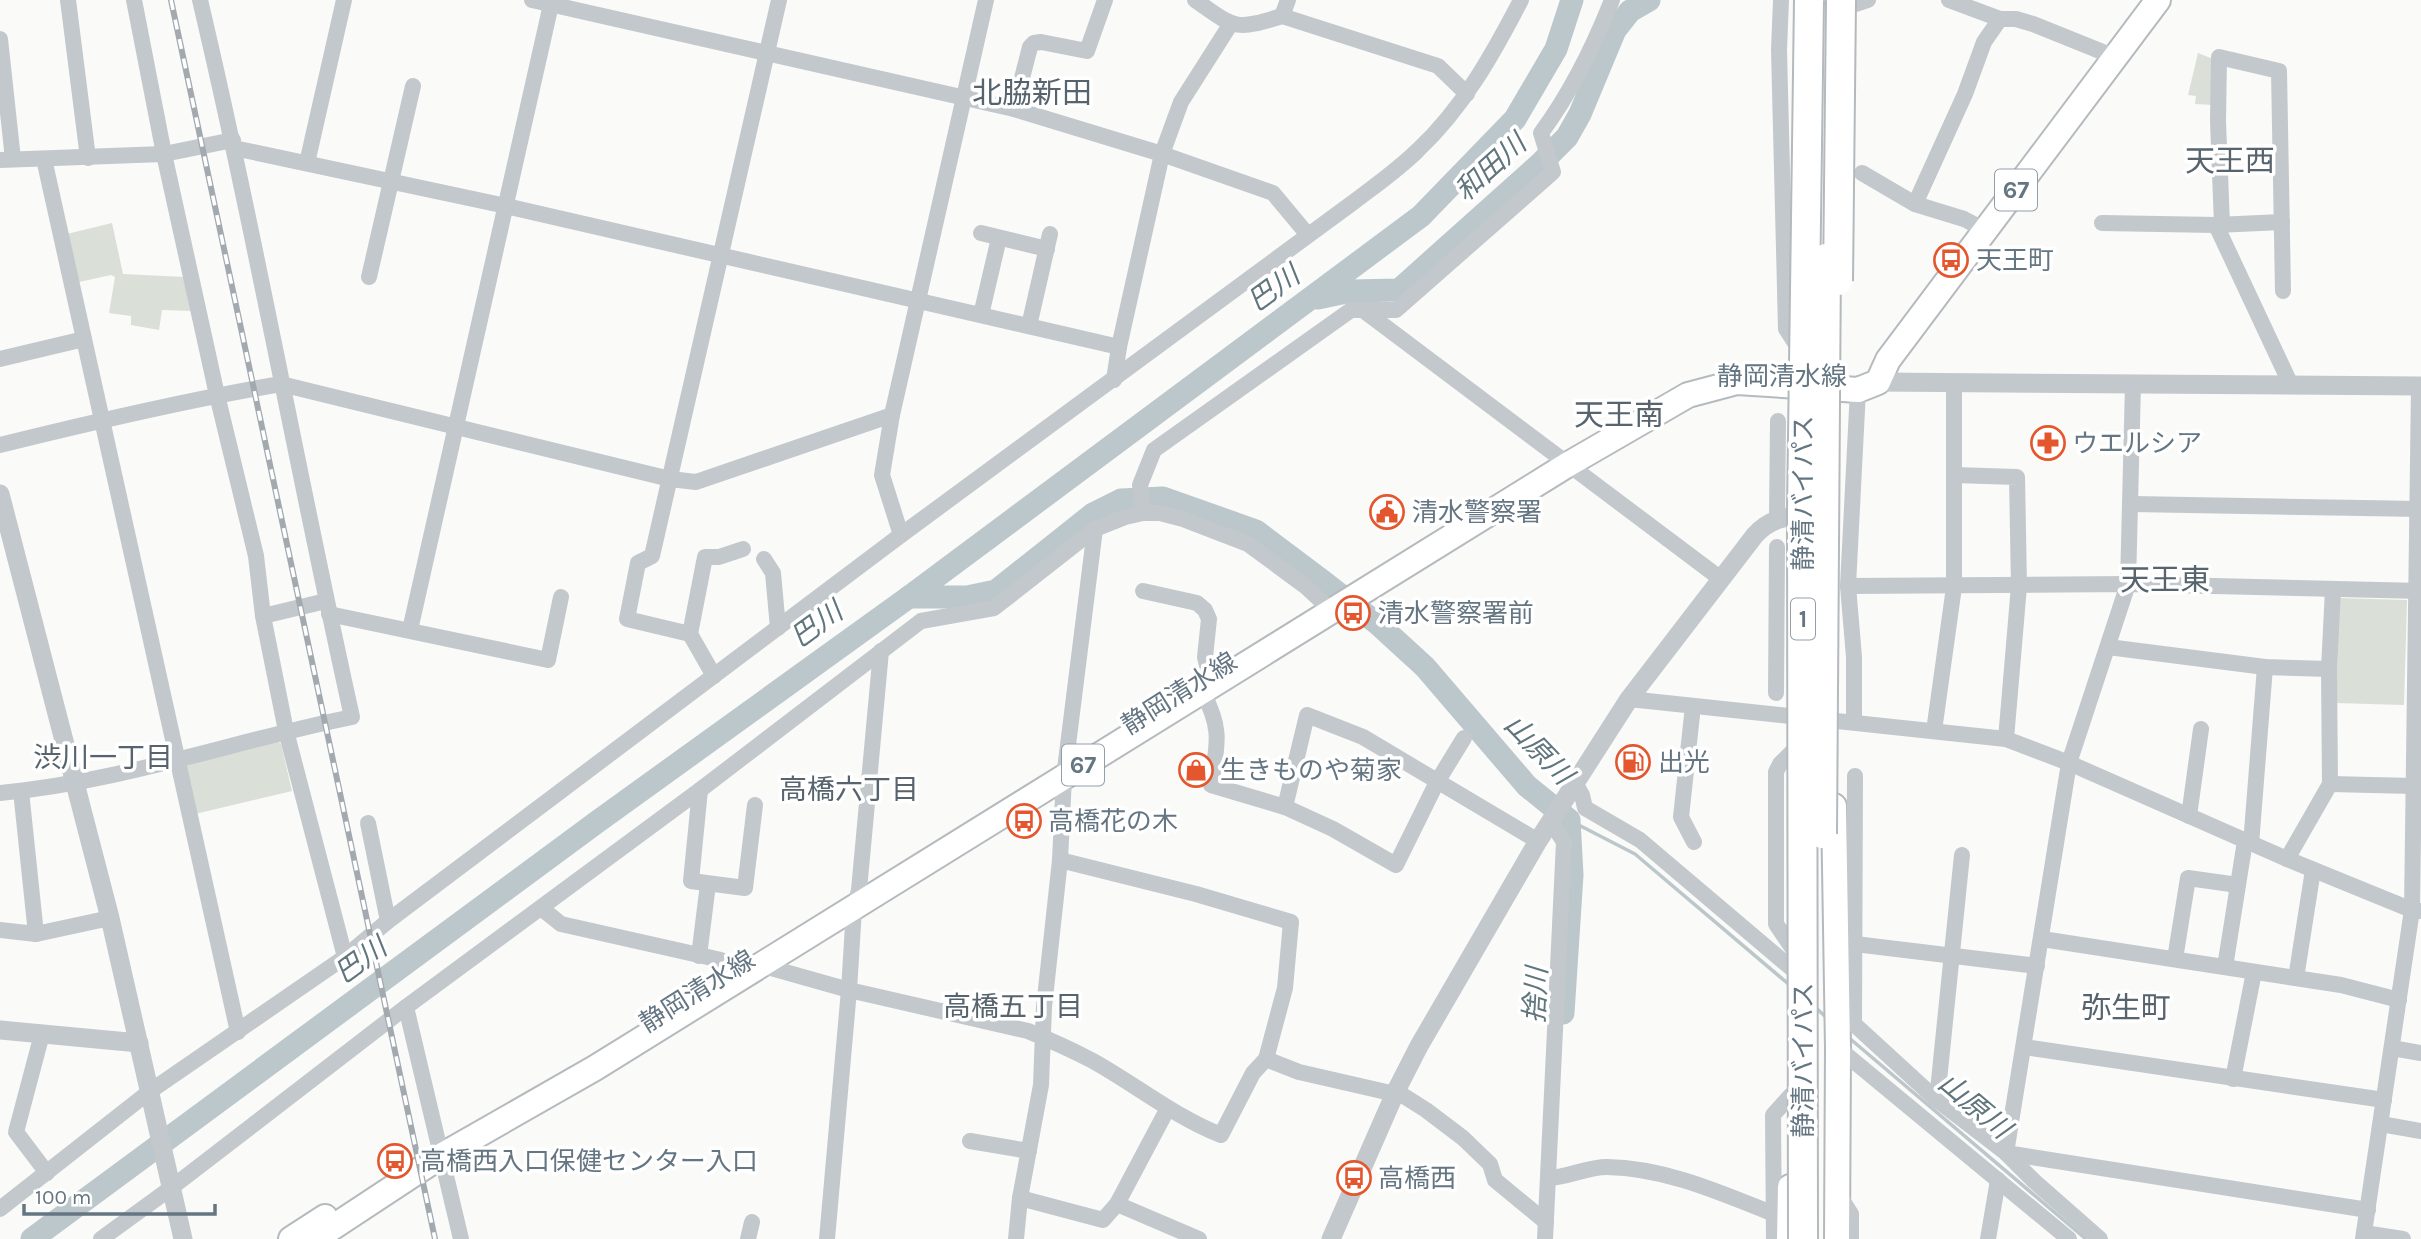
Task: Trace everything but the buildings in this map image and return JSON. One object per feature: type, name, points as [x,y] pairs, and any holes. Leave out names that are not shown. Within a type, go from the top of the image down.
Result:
[{"type":"highway","points":[[1792,0],[1791,338],[1794,438],[1803,515]]},
{"type":"highway","name":"静清バイパス","points":[[1802,1239],[1807,0]]},
{"type":"highway","name":"静清バイパス","points":[[1821,1239],[1803,515],[1848,1]]},
{"type":"main road","points":[[1807,0],[1826,724],[1837,998],[1837,1239]]},
{"type":"main road","name":"静岡清水線","points":[[315,1239],[439,1150],[595,1068],[760,965],[857,900],[1562,461],[1686,379],[1732,371],[1817,377],[1860,376],[1868,386],[2158,0]]},
{"type":"main road","points":[[1789,1239],[1793,960],[1826,724],[1809,690],[1803,515],[1835,157],[1853,45],[1848,1]]},
{"type":"main road","name":"静岡清水線","points":[[291,1239],[729,971],[857,900]]},
{"type":"street","points":[[68,0],[88,158]]},
{"type":"street","points":[[134,0],[164,154],[256,556],[263,616],[286,731],[345,957]]},
{"type":"street","points":[[0,793],[75,783],[178,760],[286,731],[352,718],[281,384],[234,144],[200,0]]},
{"type":"street","points":[[307,163],[344,0]]},
{"type":"street","points":[[532,0],[551,2],[1014,109],[1162,154],[1273,192],[1308,235]]},
{"type":"street","points":[[690,634],[627,619],[638,564],[652,556],[779,0]]},
{"type":"street","points":[[901,535],[882,475],[892,415],[986,0]]},
{"type":"street","points":[[1014,109],[1030,47],[1041,42],[1087,51],[1105,0]]},
{"type":"street","points":[[1195,0],[1230,25],[1252,26],[1282,16],[1438,66],[1467,94]]},
{"type":"street","points":[[1282,16],[1288,0]]},
{"type":"street","points":[[0,1209],[149,1096],[345,957],[388,921],[901,535],[1355,201],[1419,150],[1467,94],[1497,47],[1521,0]]},
{"type":"street","points":[[1143,513],[1140,485],[1154,450],[1350,310],[1396,310],[1553,172],[1541,133],[1565,100],[1591,52],[1612,0]]},
{"type":"street","points":[[1781,0],[1779,50],[1786,330],[1817,377]]},
{"type":"street","points":[[1950,0],[2000,19],[2016,19],[2033,24],[2115,57]]},
{"type":"street","points":[[410,630],[551,2]]},
{"type":"street","points":[[1915,204],[1965,94],[1984,42],[2000,19]]},
{"type":"street","points":[[1114,380],[1162,154],[1181,102],[1230,25]]},
{"type":"street","points":[[0,38],[7,160],[164,154],[234,144],[307,163],[1119,347]]},
{"type":"street","points":[[2283,291],[2279,71],[2219,57],[2219,225],[2290,383]]},
{"type":"street","points":[[369,277],[413,86]]},
{"type":"street","points":[[44,159],[238,1032]]},
{"type":"street","points":[[1862,173],[1915,204],[1964,219],[1985,230]]},
{"type":"street","points":[[2102,222],[2219,225],[2281,222]]},
{"type":"street","points":[[981,233],[999,238],[1049,241],[1029,326]]},
{"type":"street","points":[[981,315],[999,238]]},
{"type":"street","points":[[1363,310],[1721,579]]},
{"type":"street","points":[[0,359],[84,339]]},
{"type":"street","points":[[1934,731],[1954,587],[1954,382]]},
{"type":"street","points":[[1826,724],[1854,657],[1848,586],[1868,386],[1954,382],[2420,386],[2414,786],[2417,910],[2399,1000],[2364,1236],[2403,1239]]},
{"type":"street","points":[[0,446],[102,419],[281,384],[670,479],[696,482],[892,415]]},
{"type":"street","points":[[2006,1153],[2069,763],[2128,584],[2133,384]]},
{"type":"street","points":[[1331,1239],[1396,1093],[1452,986],[1538,841],[1629,699],[1755,535],[1769,522],[1803,515],[1778,421]]},
{"type":"street","points":[[1954,475],[2017,477],[2019,586],[2006,739]]},
{"type":"street","points":[[0,494],[110,918],[183,1239]]},
{"type":"street","points":[[2132,504],[2419,509]]},
{"type":"street","points":[[101,1239],[406,1006],[700,790],[921,621],[994,608],[1095,530],[1125,517],[1143,513],[1160,513],[1183,519],[1248,544],[1329,607]]},
{"type":"street","points":[[1016,1239],[1020,1198],[1041,1085],[1045,1037],[1044,1007],[1065,770],[1095,530]]},
{"type":"street","points":[[1776,693],[1777,547]]},
{"type":"street","points":[[714,676],[690,634],[705,557],[719,557],[743,549]]},
{"type":"street","points":[[764,559],[773,573],[778,628]]},
{"type":"street","points":[[1848,586],[2128,584],[2419,591]]},
{"type":"street","points":[[2287,859],[2330,784],[2329,668],[2333,589]]},
{"type":"street","points":[[1143,591],[1197,603],[1205,610],[1209,619],[1205,657],[1206,683],[1215,715],[1217,742],[1211,785],[1285,807],[1333,829],[1396,865],[1437,782],[1464,738]]},
{"type":"street","points":[[263,616],[328,608],[410,630],[548,660],[561,597]]},
{"type":"street","points":[[2108,647],[2265,667],[2329,668]]},
{"type":"street","points":[[827,1239],[881,650]]},
{"type":"street","points":[[1776,666],[1809,690]]},
{"type":"street","points":[[2225,967],[2238,885],[2248,843],[2265,667]]},
{"type":"street","points":[[1629,699],[1826,724],[2006,739],[2069,763],[2248,843],[2417,910]]},
{"type":"street","points":[[1693,706],[1681,817],[1694,842]]},
{"type":"street","points":[[1285,807],[1307,715],[1363,737],[1538,841]]},
{"type":"street","points":[[2189,816],[2202,729]]},
{"type":"street","points":[[1855,776],[1854,1024],[1937,1100],[2006,1153],[2100,1239]]},
{"type":"street","points":[[2330,784],[2414,786]]},
{"type":"street","points":[[1572,788],[1582,795],[1585,808],[1640,840],[1793,960]]},
{"type":"street","points":[[700,790],[691,881],[745,888],[755,805]]},
{"type":"street","points":[[21,791],[36,934]]},
{"type":"street","points":[[1545,1239],[1564,842],[1552,820]]},
{"type":"street","points":[[368,823],[388,921]]},
{"type":"street","points":[[1937,1100],[1962,855]]},
{"type":"street","points":[[760,965],[849,990],[1045,1037],[1093,1061],[1194,1124],[1221,1135],[1253,1073],[1266,1059],[1285,988],[1291,922],[1196,894],[1059,860]]},
{"type":"street","points":[[2296,978],[2313,870]]},
{"type":"street","points":[[2175,959],[2188,878],[2238,885]]},
{"type":"street","points":[[699,956],[708,884]]},
{"type":"street","points":[[541,908],[561,923],[721,960],[729,971]]},
{"type":"street","points":[[0,930],[36,934],[110,918]]},
{"type":"street","points":[[2042,939],[2341,985],[2399,1000]]},
{"type":"street","points":[[1855,944],[2037,966]]},
{"type":"street","points":[[2234,1079],[2254,971]]},
{"type":"street","points":[[406,1006],[461,1239]]},
{"type":"street","points":[[0,1030],[139,1043]]},
{"type":"street","points":[[42,1034],[16,1132],[47,1172]]},
{"type":"street","points":[[2024,1047],[2384,1100]]},
{"type":"street","points":[[1838,1048],[2069,1239]]},
{"type":"street","points":[[2392,1048],[2421,1053]]},
{"type":"street","points":[[1266,1059],[1299,1072],[1396,1093],[1426,1110],[1463,1138],[1490,1164],[1495,1180],[1546,1222]]},
{"type":"street","points":[[1774,1239],[1773,1115],[1791,1096]]},
{"type":"street","points":[[1020,1198],[1103,1220],[1117,1204],[1168,1108]]},
{"type":"street","points":[[2381,1124],[2421,1130]]},
{"type":"street","points":[[970,1141],[1029,1151]]},
{"type":"street","points":[[2006,1153],[2368,1210]]},
{"type":"street","points":[[1549,1178],[1562,1178],[1606,1167],[1659,1173],[1774,1214]]},
{"type":"street","points":[[1988,1239],[1998,1180]]},
{"type":"street","points":[[1837,1194],[1851,1214],[1851,1239]]},
{"type":"street","points":[[1117,1204],[1199,1239]]},
{"type":"street","points":[[748,1239],[752,1222]]},
{"type":"shaded area","points":[[2198,53],[2213,59],[2213,105],[2195,104],[2196,96],[2188,95]]},
{"type":"shaded area","points":[[112,223],[123,274],[185,277],[193,311],[162,310],[159,330],[131,325],[131,316],[109,313],[115,277],[111,275],[79,282],[67,234]]},
{"type":"shaded area","points":[[2339,598],[2407,600],[2404,705],[2336,703]]},
{"type":"shaded area","points":[[277,740],[281,744],[292,791],[195,814],[185,769],[189,761]]},
{"type":"waterway","name":"巴川","points":[[32,1239],[597,822],[909,597],[1421,216],[1515,119],[1556,49],[1572,0]]},
{"type":"waterway","name":"和田川","points":[[1318,298],[1351,291],[1399,290],[1542,162],[1567,137],[1580,114],[1615,30],[1630,11],[1649,0]]},
{"type":"waterway","name":"山原川","points":[[909,597],[967,597],[996,591],[1093,514],[1121,500],[1163,498],[1256,531],[1378,624],[1425,667],[1527,786],[1569,820],[1572,875],[1563,1013]]},
{"type":"waterway","name":"山原川","points":[[1569,820],[1635,854],[1792,987]]},
{"type":"waterway","name":"山原川","points":[[1814,1006],[1829,1020]]},
{"type":"waterway","name":"山原川","points":[[1848,1037],[2086,1239]]},
{"type":"railway","points":[[171,0],[435,1239]]},
{"type":"place","name":"天王町","points":[[1951,260]]},
{"type":"place","name":"ウエルシア","points":[[2048,443]]},
{"type":"place","name":"清水警察署","points":[[1387,512]]},
{"type":"place","name":"清水警察署前","points":[[1353,613]]},
{"type":"place","name":"出光","points":[[1633,762]]},
{"type":"place","name":"生きものや菊家","points":[[1196,770]]},
{"type":"place","name":"高橋花の木","points":[[1024,821]]},
{"type":"place","name":"高橋西入口保健センター入口","points":[[395,1161]]},
{"type":"place","name":"高橋西","points":[[1354,1178]]},
{"type":"district","name":"北脇新田","points":[[1032,93]]},
{"type":"district","name":"天王西","points":[[2230,161]]},
{"type":"district","name":"天王南","points":[[1619,415]]},
{"type":"district","name":"天王東","points":[[2165,580]]},
{"type":"district","name":"渋川一丁目","points":[[103,757]]},
{"type":"district","name":"高橋六丁目","points":[[849,789]]},
{"type":"district","name":"高橋五丁目","points":[[1013,1006]]},
{"type":"district","name":"弥生町","points":[[2126,1008]]},
{"type":"water label","name":"捨川","points":[[1535,995]]}]
